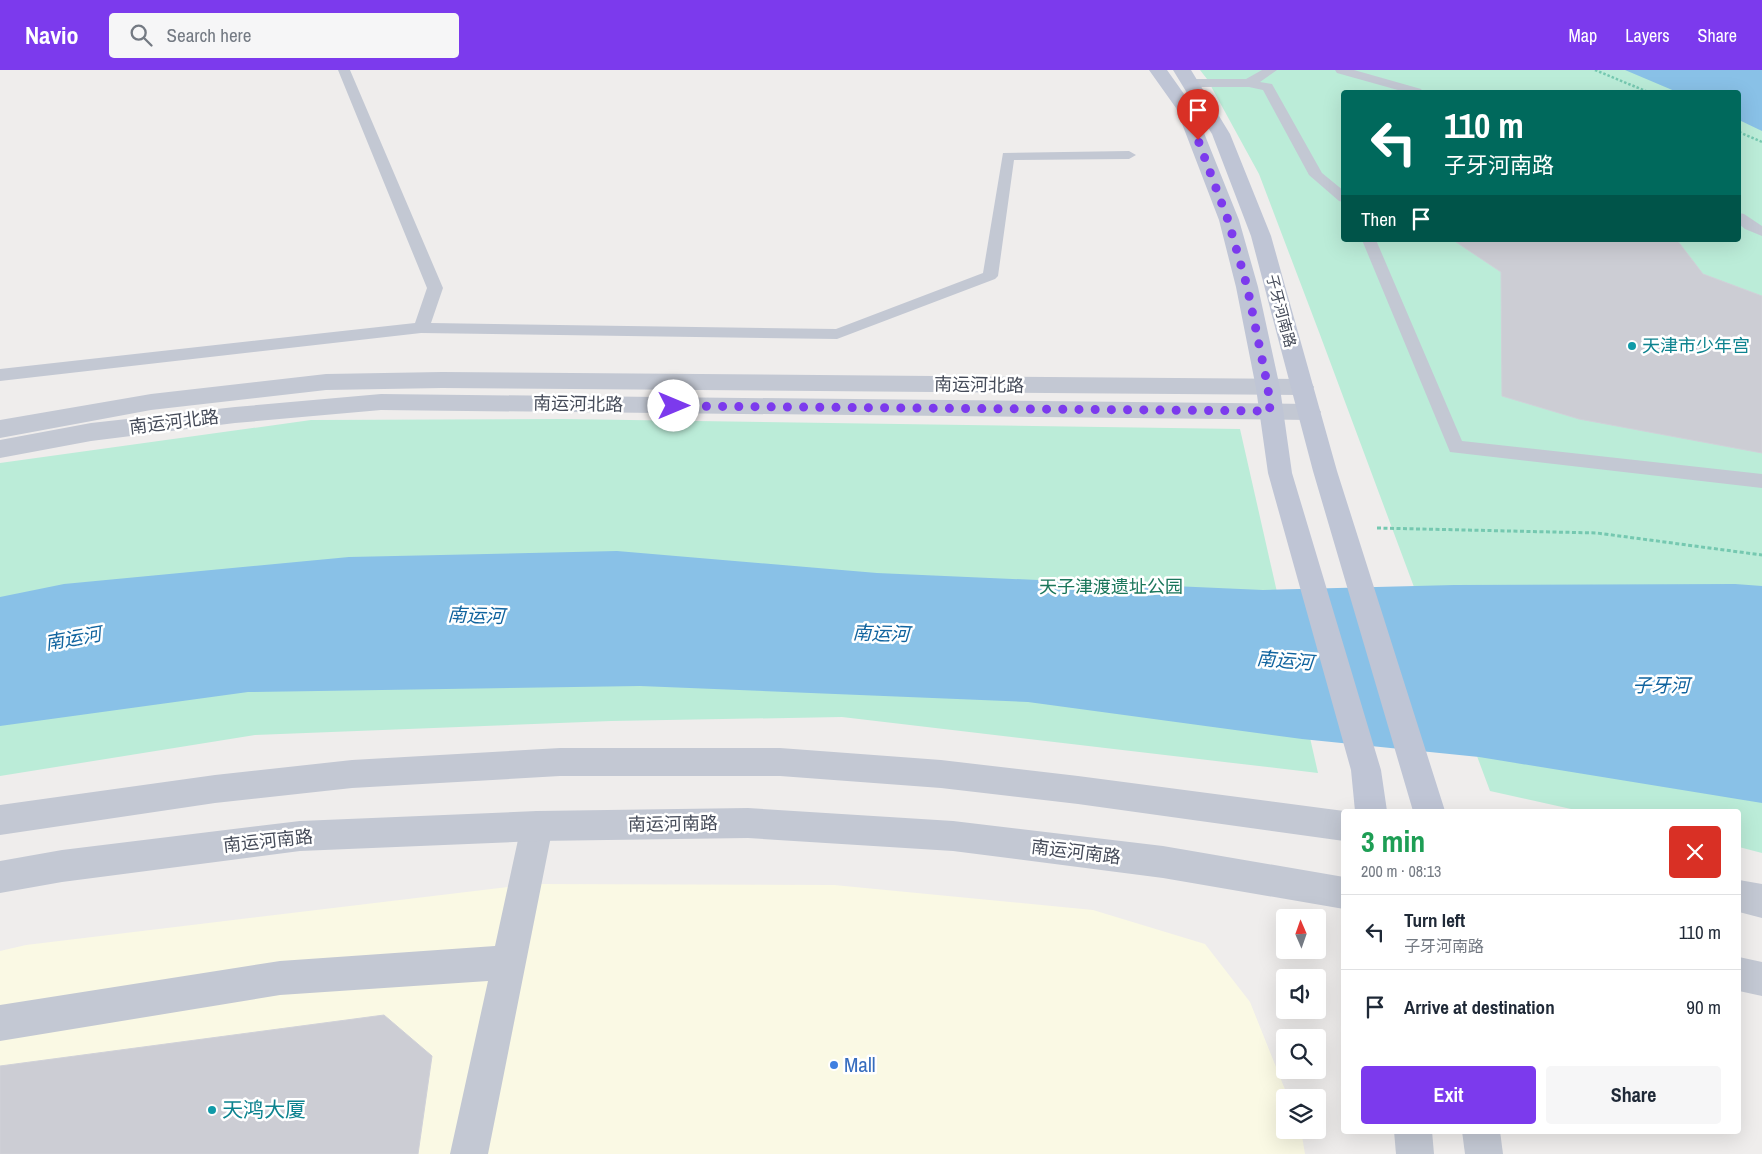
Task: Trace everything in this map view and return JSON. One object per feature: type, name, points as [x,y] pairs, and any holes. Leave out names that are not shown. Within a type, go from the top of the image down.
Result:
[{"type":"main road","name":"子牙河南路","points":[[1158,70],[1186,108],[1228,220],[1247,286],[1268,388],[1280,473],[1366,770],[1371,809]]},
{"type":"main road","name":"子牙河南路","points":[[1186,77],[1222,134],[1262,236],[1302,387],[1352,563],[1428,809]]},
{"type":"street","name":"南运河北路","points":[[0,428],[151,402],[326,382],[442,380],[1302,387]]},
{"type":"street","name":"南运河北路","points":[[0,448],[110,430],[235,415],[381,402],[1309,412]]},
{"type":"street","points":[[0,820],[216,789],[352,774],[560,762],[780,762],[941,774],[1097,792],[1341,826]]},
{"type":"street","name":"南运河南路","points":[[0,877],[62,866],[300,836],[537,826],[748,823],[954,836],[1163,862],[1341,892]]},
{"type":"street","points":[[469,1154],[537,826]]},
{"type":"street","points":[[1741,896],[1762,901]]},
{"type":"street","points":[[0,1023],[280,978],[509,962]]},
{"type":"street","points":[[1741,974],[1762,979]]},
{"type":"street","points":[[1413,1134],[1415,1154]]},
{"type":"street","points":[[1481,1134],[1484,1154]]},
{"type":"lane","points":[[344,70],[436,288],[420,328]]},
{"type":"lane","points":[[1250,83],[1271,70]]},
{"type":"lane","points":[[1341,70],[1410,90]]},
{"type":"lane","points":[[1186,77],[1268,86],[1316,175],[1341,196]]},
{"type":"lane","points":[[0,375],[420,328],[837,334],[990,276],[1008,156],[1128,155]]},
{"type":"lane","points":[[1741,219],[1762,232]]},
{"type":"lane","points":[[1370,242],[1456,447],[1762,481]]},
{"type":"path","points":[[1596,70],[1643,90]]},
{"type":"path","points":[[1741,133],[1762,142]]},
{"type":"path","points":[[1342,528],[1597,533],[1762,555]]},
{"type":"shaded area","points":[[533,884],[834,885],[1093,910],[1205,944],[1250,1002],[1276,1067],[1276,1079],[1281,1079],[1285,1089],[1276,1089],[1276,1139],[1302,1139],[1305,1154],[0,1154],[0,951],[26,945]]},
{"type":"green space","points":[[1200,70],[1762,70],[1762,853],[1741,848],[1741,809],[1571,809],[1490,791],[1259,174],[1207,79]]},
{"type":"green space","name":"天子津渡遗址公园","points":[[563,419],[1240,429],[1318,773],[842,717],[611,721],[255,735],[0,776],[0,463],[311,420]]},
{"type":"water","points":[[1625,70],[1762,70],[1762,131],[1741,121],[1741,90],[1672,90]]},
{"type":"water","name":"子牙河","points":[[617,551],[877,573],[1263,590],[1454,585],[1735,584],[1762,586],[1762,803],[1479,757],[1302,739],[1028,702],[640,686],[248,692],[0,726],[0,597],[64,584],[349,557]]},
{"type":"building","name":"天津市少年宫","points":[[1456,242],[1679,242],[1703,274],[1762,296],[1762,453],[1579,419],[1502,396],[1501,272]]},
{"type":"building","name":"天鸿大厦","points":[[384,1015],[432,1056],[418,1154],[0,1154],[0,1066]]},
{"type":"place","name":"天津市少年宫","points":[[1632,346]]},
{"type":"place","name":"Mall","points":[[834,1065]]},
{"type":"place","name":"天鸿大厦","points":[[212,1110]]},
{"type":"route","points":[[674,406],[1202,412],[1270,411],[1268,388],[1247,286],[1228,220],[1198,140]]},
{"type":"water label","name":"南运河","points":[[476,615]]},
{"type":"water label","name":"南运河","points":[[881,633]]},
{"type":"water label","name":"南运河","points":[[73,638]]},
{"type":"water label","name":"南运河","points":[[1285,660]]}]
